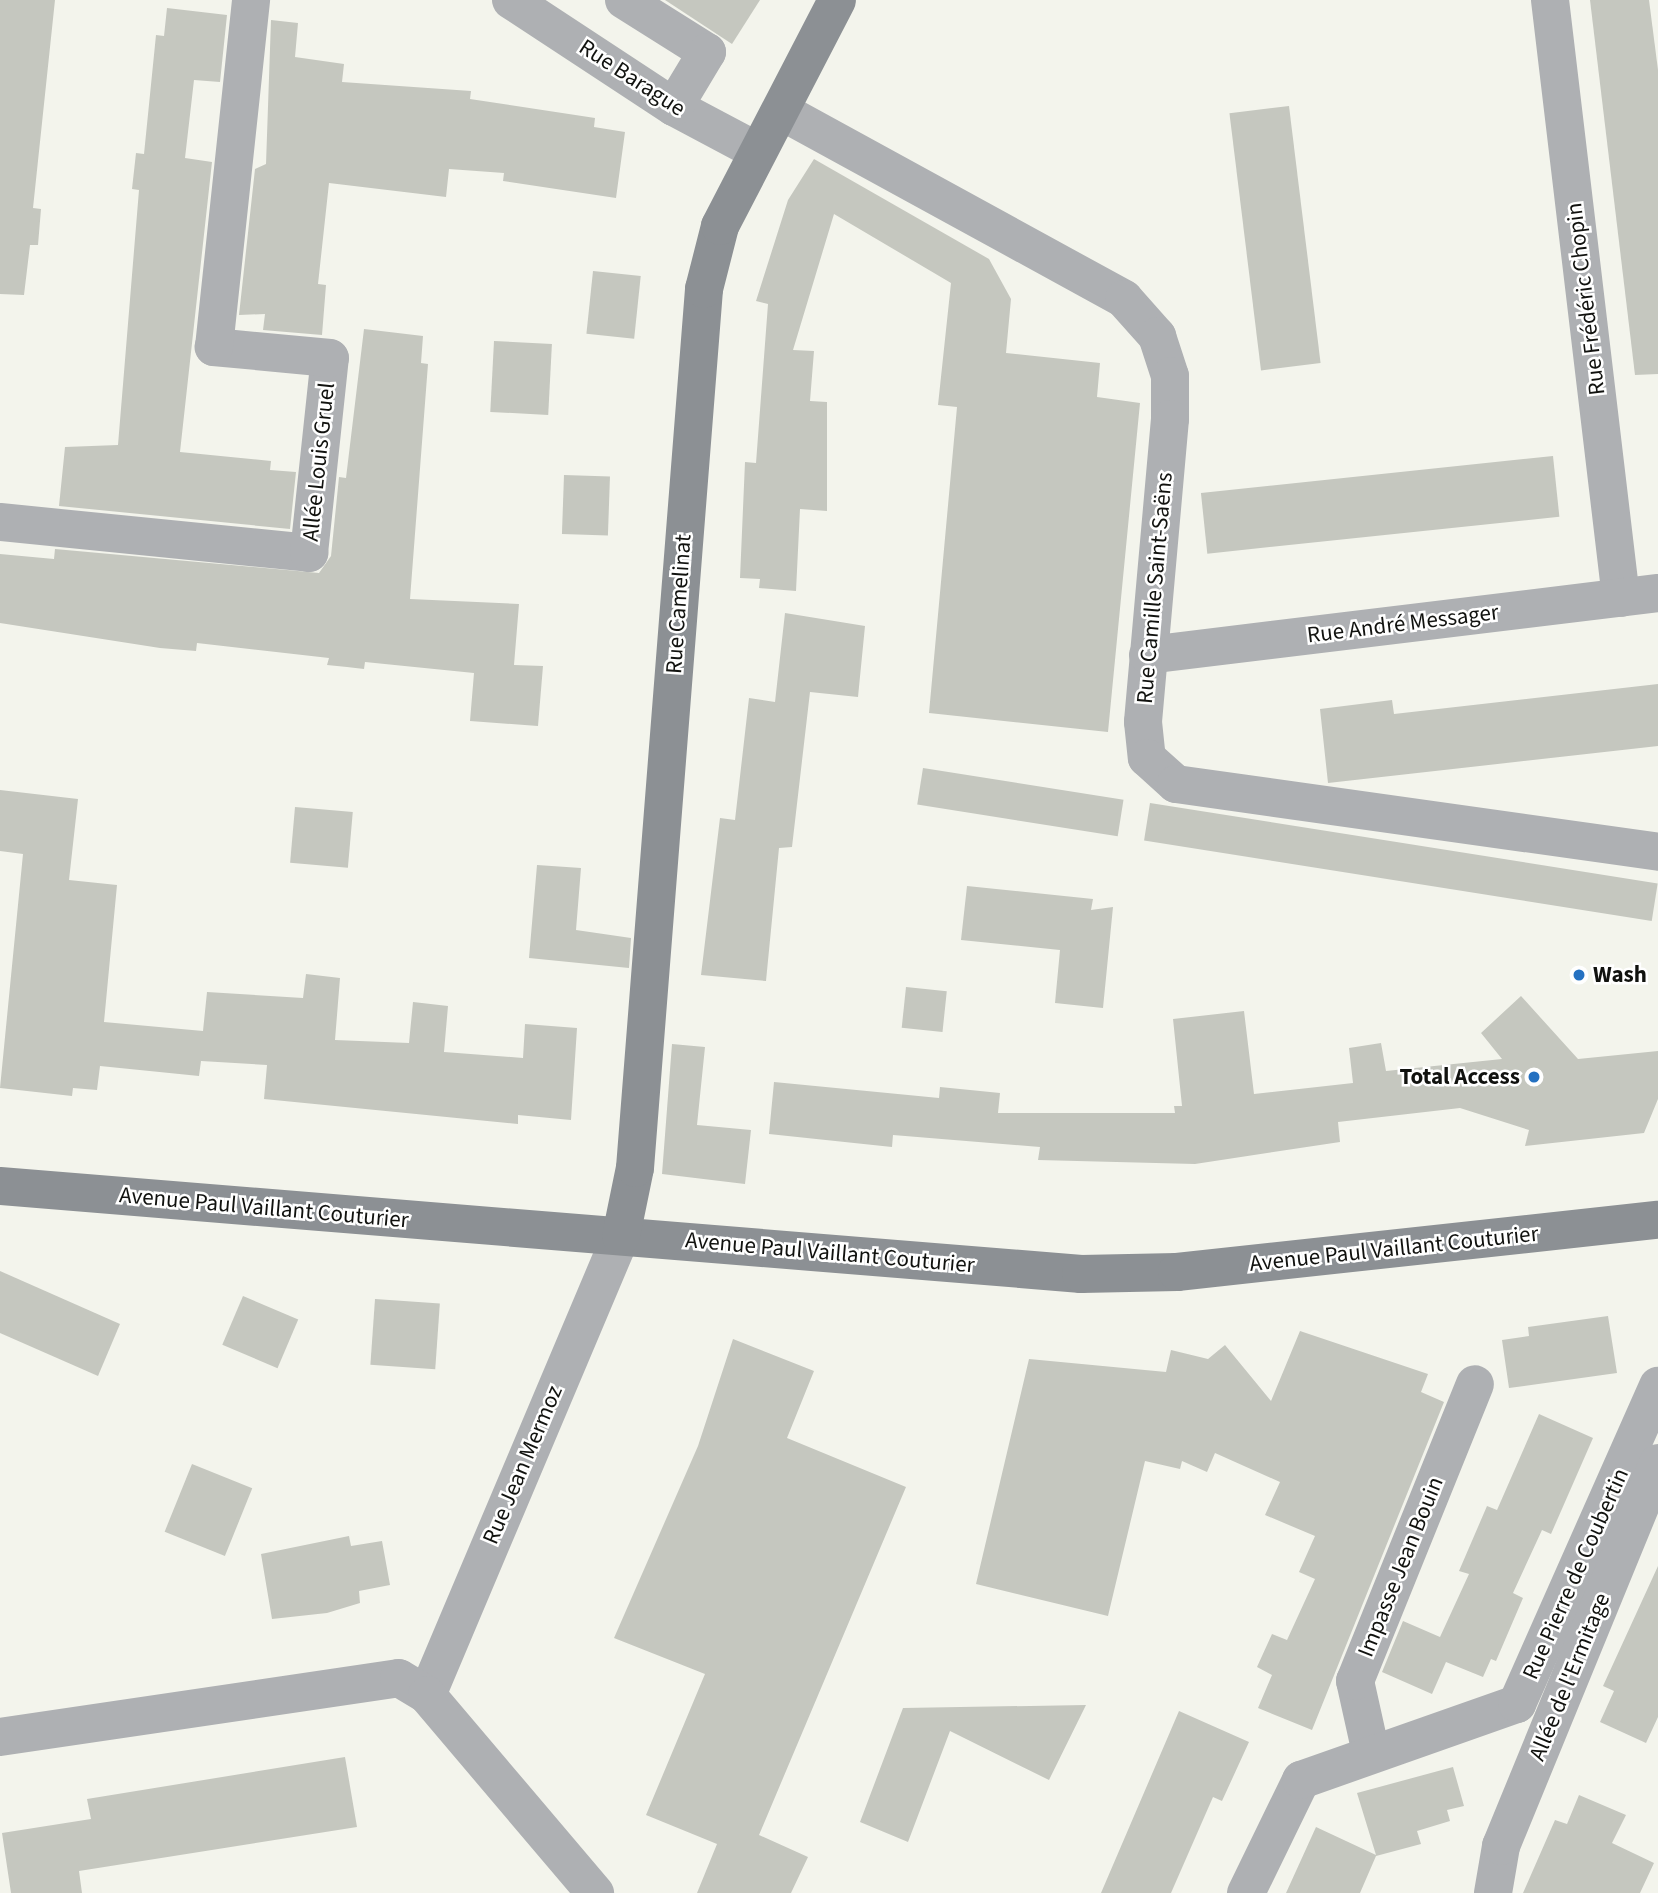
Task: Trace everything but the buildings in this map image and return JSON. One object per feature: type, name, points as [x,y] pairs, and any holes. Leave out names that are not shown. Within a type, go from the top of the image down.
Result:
[{"type":"street","name":"Allée Louis Gruel","points":[[0,522],[309,553],[330,358],[214,347],[251,0]]},
{"type":"street","name":"Rue Barague","points":[[512,0],[674,107],[755,150]]},
{"type":"street","points":[[624,0],[707,52],[674,107]]},
{"type":"street","name":"Rue Camelinat","points":[[621,1237],[636,1161],[704,289],[720,226],[755,150],[781,111],[837,0]]},
{"type":"street","name":"Rue Frédéric Chopin","points":[[1550,0],[1640,596]]},
{"type":"street","name":"Rue Camille Saint-Saëns","points":[[781,111],[1125,299],[1157,336],[1170,376],[1170,419],[1148,655],[1147,758],[1176,784],[1658,852]]},
{"type":"street","name":"Rue André Messager","points":[[1148,655],[1640,596]]},
{"type":"street","name":"Avenue Paul Vaillant Couturier","points":[[0,1186],[1080,1274],[1177,1272],[1658,1220]]},
{"type":"street","name":"Rue Jean Mermoz","points":[[427,1695],[621,1237]]},
{"type":"street","name":"Impasse Jean Bouin","points":[[1371,1754],[1355,1681],[1475,1384]]},
{"type":"street","name":"Rue Pierre de Coubertin","points":[[1246,1893],[1301,1780],[1517,1703],[1658,1386]]},
{"type":"street","name":"Allée de l'Ermitage","points":[[1493,1893],[1501,1846],[1658,1463]]},
{"type":"street","points":[[0,1737],[399,1678],[427,1695],[595,1893]]},
{"type":"place","name":"Wash","points":[[1579,975]]},
{"type":"place","name":"Total Access","points":[[1534,1077]]}]
